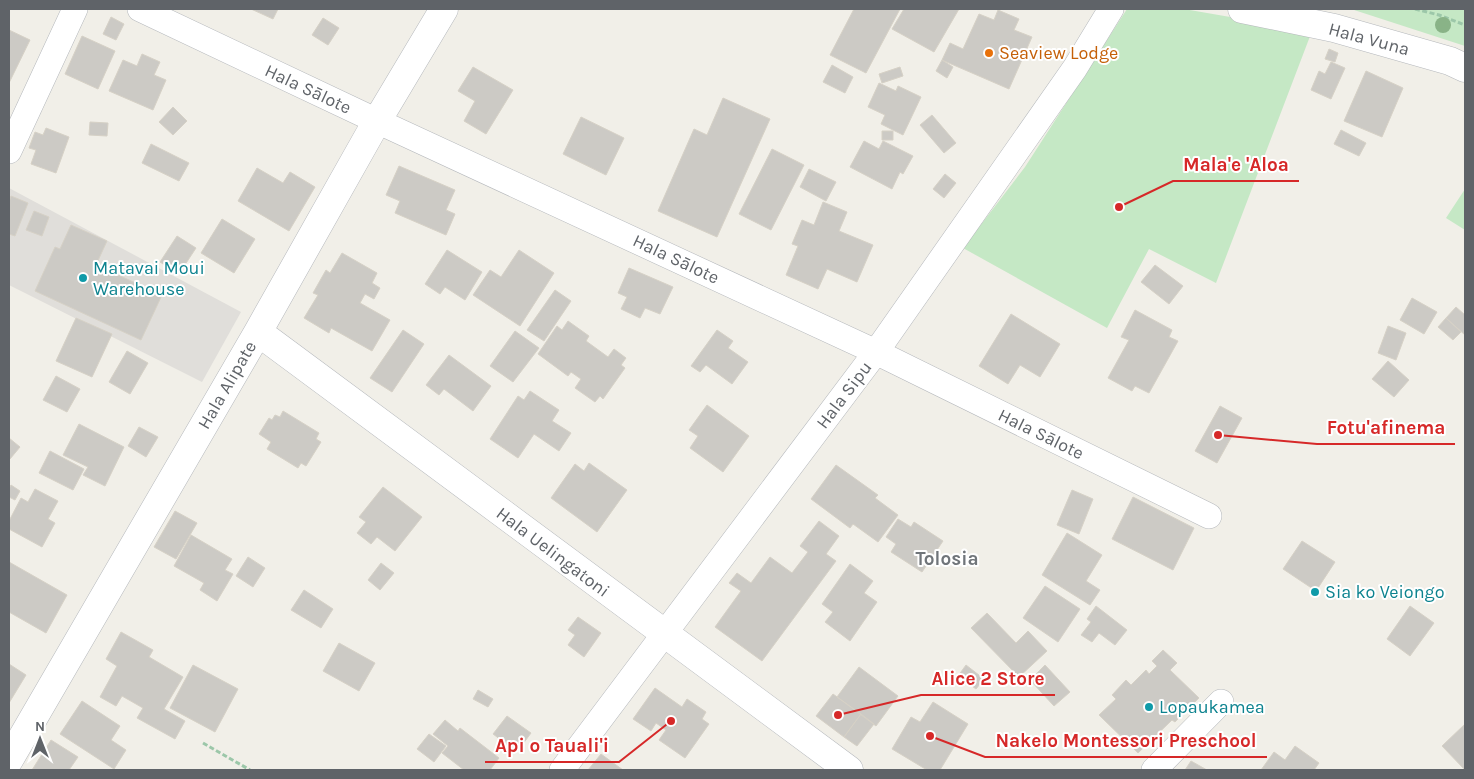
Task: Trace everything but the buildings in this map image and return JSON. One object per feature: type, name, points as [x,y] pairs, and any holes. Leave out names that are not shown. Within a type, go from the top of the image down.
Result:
[{"type":"street","points":[[9,151],[75,9]]},
{"type":"street","name":"Hala Sālote","points":[[140,9],[876,352],[1209,516]]},
{"type":"street","name":"Hala Alipate","points":[[9,760],[258,332],[377,121],[444,9]]},
{"type":"street","name":"Hala Sipu","points":[[562,770],[876,352],[1075,68],[1111,9]]},
{"type":"street","name":"Hala Vuna","points":[[1242,9],[1334,28],[1450,61],[1465,68]]},
{"type":"street","name":"Hala Uelingatoni","points":[[258,332],[848,770]]},
{"type":"street","points":[[1154,770],[1221,702]]},
{"type":"path","points":[[1415,9],[1439,15],[1465,25]]},
{"type":"path","points":[[203,743],[250,770]]},
{"type":"shaded area","points":[[9,188],[241,312],[202,382],[9,285]]},
{"type":"green space","points":[[1127,9],[1184,9],[1312,31],[1216,283],[1149,249],[1107,328],[963,248],[1025,167]]},
{"type":"green space","points":[[1351,9],[1465,9],[1465,46]]},
{"type":"green space","points":[[1465,189],[1465,230],[1446,218]]},
{"type":"place","name":"Seaview Lodge","points":[[989,53]]},
{"type":"place","name":"Mala'e 'Aloa","points":[[1119,207]]},
{"type":"place","name":"Matavai Moui Warehouse","points":[[83,278]]},
{"type":"place","name":"Fotu'afinema","points":[[1218,435]]},
{"type":"place","name":"Sia ko Veiongo","points":[[1315,592]]},
{"type":"place","name":"Lopaukamea","points":[[1149,707]]},
{"type":"place","name":"Alice 2 Store","points":[[838,715]]},
{"type":"place","name":"Api o Tauali'i","points":[[671,721]]},
{"type":"place","name":"Nakelo Montessori Preschool","points":[[930,736]]},
{"type":"district","name":"Tolosia","points":[[947,558]]}]
